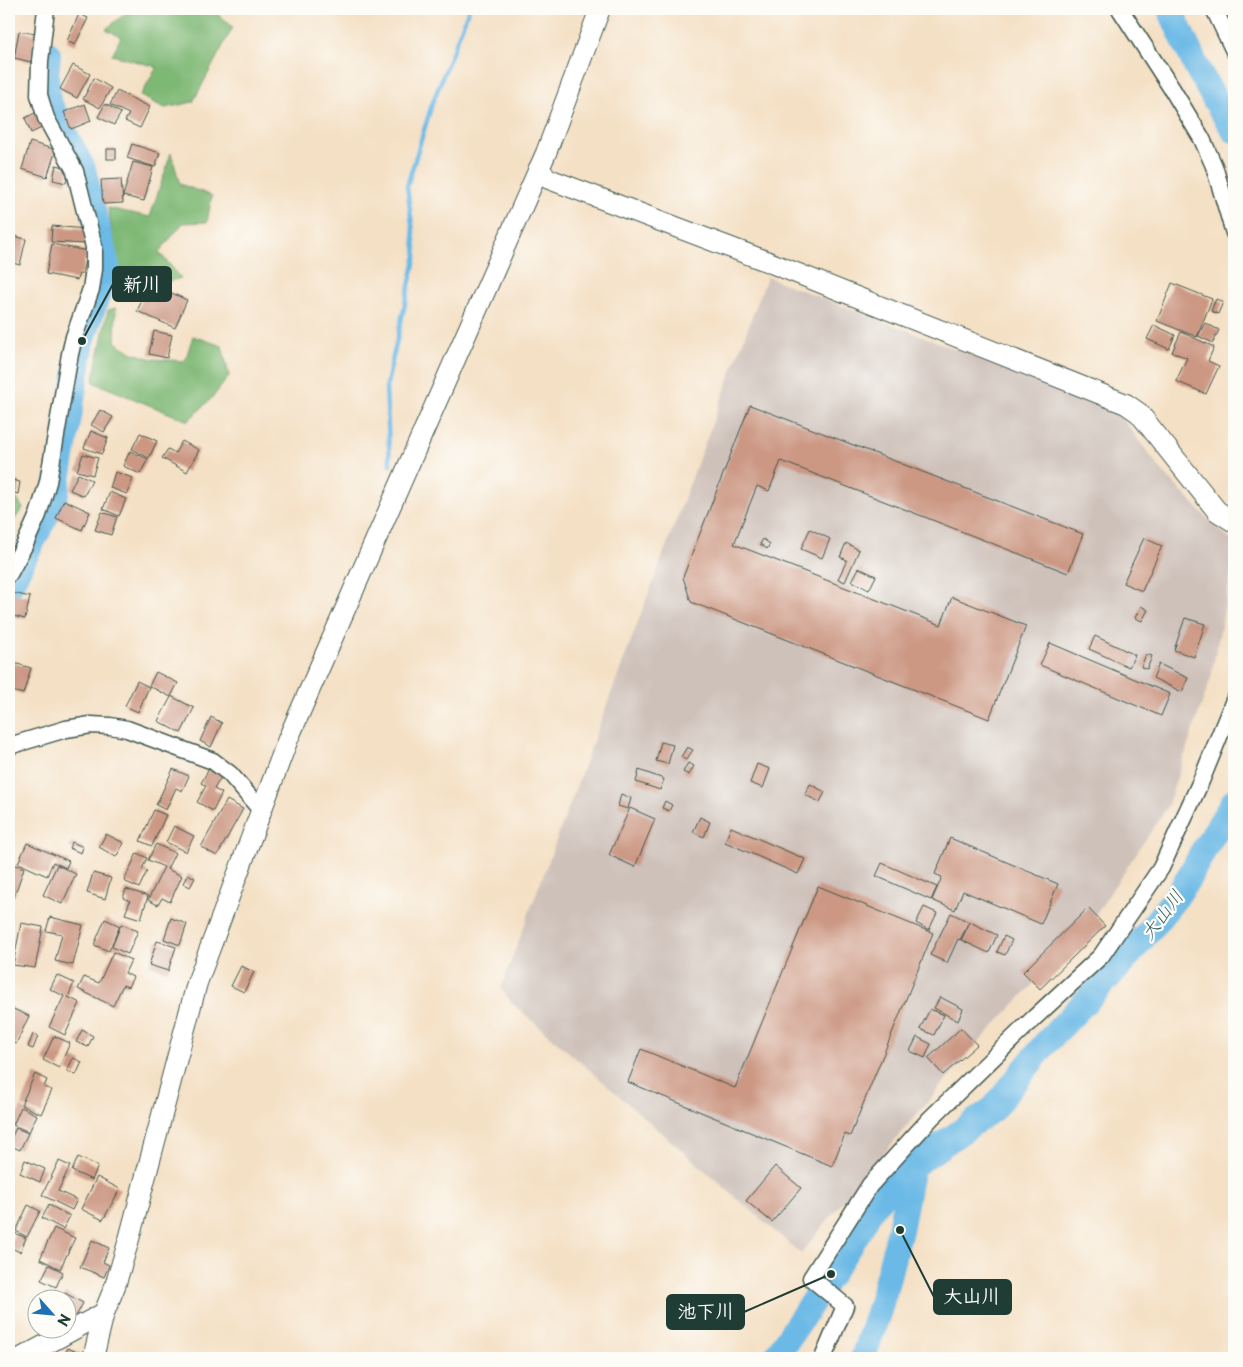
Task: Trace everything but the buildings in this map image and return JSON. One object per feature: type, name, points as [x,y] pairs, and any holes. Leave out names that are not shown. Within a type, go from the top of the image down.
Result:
[{"type":"street","points":[[9,574],[38,515],[48,482],[70,354],[91,289],[94,269],[94,247],[75,171],[46,118],[39,95],[40,61],[46,9]]},
{"type":"street","points":[[92,1358],[104,1313],[115,1286],[128,1243],[197,983],[261,810],[288,739],[546,153],[600,9]]},
{"type":"street","points":[[1120,9],[1202,139],[1214,166],[1234,233]]},
{"type":"street","points":[[1214,9],[1234,51]]},
{"type":"street","points":[[538,170],[549,179],[766,261],[1126,404],[1139,413],[1217,511],[1234,522]]},
{"type":"street","points":[[823,1358],[845,1306],[811,1278],[870,1185],[931,1118],[1101,956],[1161,868],[1201,781],[1234,700]]},
{"type":"street","points":[[9,746],[66,728],[91,725],[127,729],[213,761],[230,774],[261,810]]},
{"type":"street","points":[[21,1358],[104,1313]]},
{"type":"shaded area","points":[[767,277],[1116,410],[1161,470],[1234,543],[1234,559],[1211,677],[1167,807],[1090,923],[967,1055],[801,1254],[511,1002],[501,988]]},
{"type":"green space","points":[[131,9],[198,9],[217,14],[233,27],[193,102],[165,108],[140,96],[157,67],[112,55],[121,37],[106,29]]},
{"type":"green space","points":[[171,153],[180,184],[212,196],[207,222],[183,223],[159,252],[181,278],[160,284],[141,283],[119,276],[108,208],[150,217]]},
{"type":"green space","points":[[116,308],[115,342],[133,353],[153,359],[185,361],[193,336],[222,346],[229,376],[213,397],[188,421],[95,383],[93,380],[108,310]]},
{"type":"green space","points":[[9,488],[23,508],[9,527]]},
{"type":"waterway","points":[[390,465],[386,388],[416,255],[407,186],[432,104],[469,9]]},
{"type":"waterway","name":"大山川","points":[[1170,9],[1196,66],[1234,130]]},
{"type":"waterway","points":[[9,587],[55,498],[82,341],[107,266],[83,169],[48,101],[46,76],[48,54]]},
{"type":"waterway","name":"大山川","points":[[775,1358],[882,1195],[912,1166],[993,1109],[1045,1044],[1125,960],[1176,897],[1234,801]]},
{"type":"waterway","name":"大山川","points":[[863,1358],[880,1307],[900,1230],[912,1166]]},
{"type":"place","name":"新川","points":[[82,341]]},
{"type":"place","name":"大山川","points":[[900,1230]]},
{"type":"place","name":"池下川","points":[[831,1274]]}]
